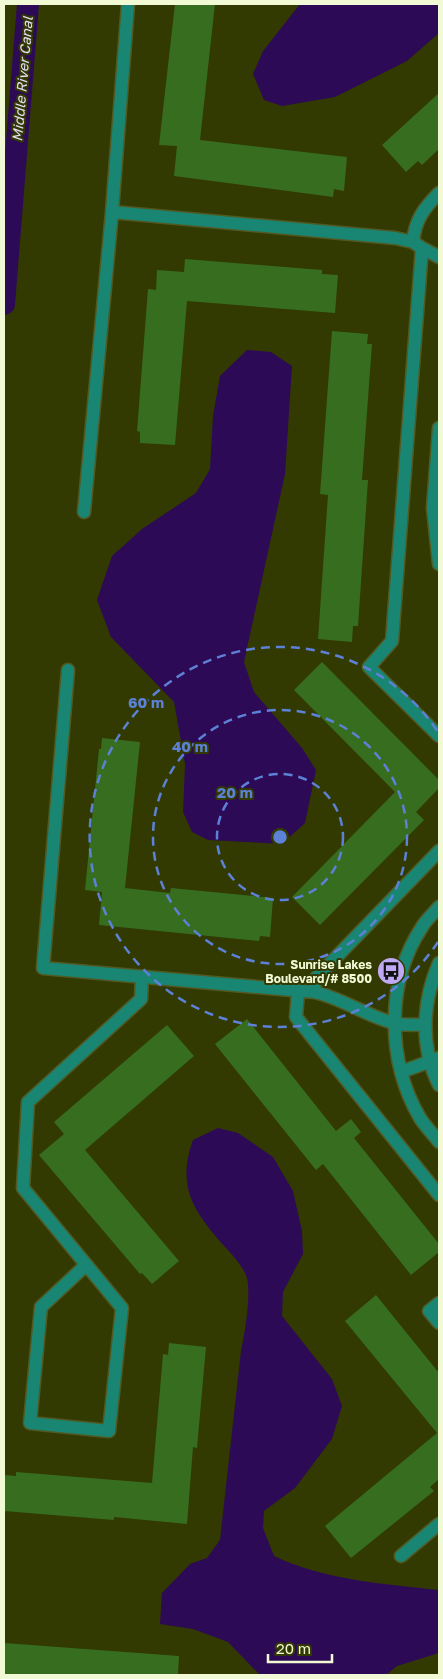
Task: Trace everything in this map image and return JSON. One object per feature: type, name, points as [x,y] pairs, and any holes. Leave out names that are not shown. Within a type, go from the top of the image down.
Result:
[{"type":"street","points":[[84,512],[112,212],[128,4]]},
{"type":"street","points":[[439,193],[424,208],[416,225],[417,245],[392,641],[369,667],[439,736]]},
{"type":"street","points":[[112,212],[417,245],[439,257]]},
{"type":"street","points":[[439,428],[436,522],[439,564]]},
{"type":"street","points":[[68,670],[43,968],[314,992],[331,995],[355,1009],[394,1024],[425,1025]]},
{"type":"street","points":[[314,992],[315,979],[439,851]]},
{"type":"street","points":[[439,907],[422,927],[408,952],[395,1000],[394,1024],[397,1058],[406,1089],[421,1119],[439,1142]]},
{"type":"street","points":[[439,963],[428,1000],[425,1025],[435,1060],[439,1086]]},
{"type":"street","points":[[86,1265],[41,1307],[30,1423],[109,1430],[122,1308],[23,1188],[28,1102],[141,999],[142,977]]},
{"type":"street","points":[[298,991],[296,1016],[439,1195]]},
{"type":"street","points":[[401,1072],[435,1060]]},
{"type":"street","points":[[439,1303],[429,1311],[439,1323]]},
{"type":"street","points":[[401,1556],[439,1524]]},
{"type":"shaded area","points":[[300,4],[439,4],[439,33],[407,61],[335,97],[282,106],[264,100],[253,74],[263,51]]},
{"type":"shaded area","points":[[247,350],[271,352],[292,366],[285,474],[244,662],[254,692],[302,748],[316,770],[305,823],[282,844],[208,840],[192,832],[183,812],[185,764],[174,702],[111,637],[97,600],[112,556],[142,529],[196,493],[210,469],[213,416],[220,376]]},
{"type":"shaded area","points":[[218,1128],[238,1133],[273,1157],[293,1191],[302,1231],[303,1254],[283,1292],[282,1316],[332,1379],[342,1406],[332,1439],[295,1488],[264,1511],[263,1528],[274,1556],[313,1571],[334,1576],[439,1590],[439,1653],[397,1666],[386,1675],[260,1675],[228,1642],[193,1629],[160,1624],[162,1593],[190,1564],[207,1558],[220,1540],[241,1351],[247,1314],[247,1278],[238,1261],[214,1234],[197,1210],[187,1185],[188,1157],[193,1140]]},
{"type":"building","points":[[175,4],[215,4],[200,140],[347,157],[344,191],[334,189],[333,197],[174,176],[177,146],[159,145]]},
{"type":"building","points":[[439,93],[439,149],[422,165],[418,161],[406,172],[382,145]]},
{"type":"building","points":[[185,259],[322,270],[322,274],[338,275],[335,313],[187,301],[175,445],[140,443],[140,432],[137,431],[148,289],[156,290],[157,270],[184,272]]},
{"type":"building","points":[[332,331],[368,334],[367,344],[372,344],[362,480],[368,480],[358,626],[353,626],[352,642],[318,639],[328,495],[320,494]]},
{"type":"building","points":[[322,662],[439,780],[439,788],[416,812],[424,820],[320,925],[292,897],[395,792],[294,690]]},
{"type":"building","points":[[102,738],[140,742],[125,888],[170,893],[171,888],[273,898],[270,937],[260,936],[259,941],[99,925],[102,892],[85,890],[99,749],[101,749]]},
{"type":"building","points":[[247,1019],[336,1131],[351,1119],[361,1132],[354,1138],[439,1244],[439,1252],[411,1275],[323,1164],[316,1170],[215,1044]]},
{"type":"building","points":[[167,1025],[194,1056],[85,1150],[179,1261],[152,1284],[142,1273],[140,1274],[39,1155],[64,1134],[54,1122]]},
{"type":"building","points":[[376,1295],[439,1373],[439,1479],[430,1487],[434,1491],[351,1558],[325,1526],[437,1433],[345,1321]]},
{"type":"building","points":[[169,1343],[206,1347],[197,1448],[193,1447],[187,1524],[114,1517],[114,1520],[4,1511],[5,1475],[16,1476],[16,1472],[152,1483],[163,1354],[168,1355]]},
{"type":"building","points":[[4,1643],[179,1656],[178,1675],[4,1675]]},
{"type":"waterway","name":"Middle River Canal","points":[[4,304],[28,4]]},
{"type":"place","name":"Sunrise Lakes Boulevard/# 8500","points":[[391,971]]}]
